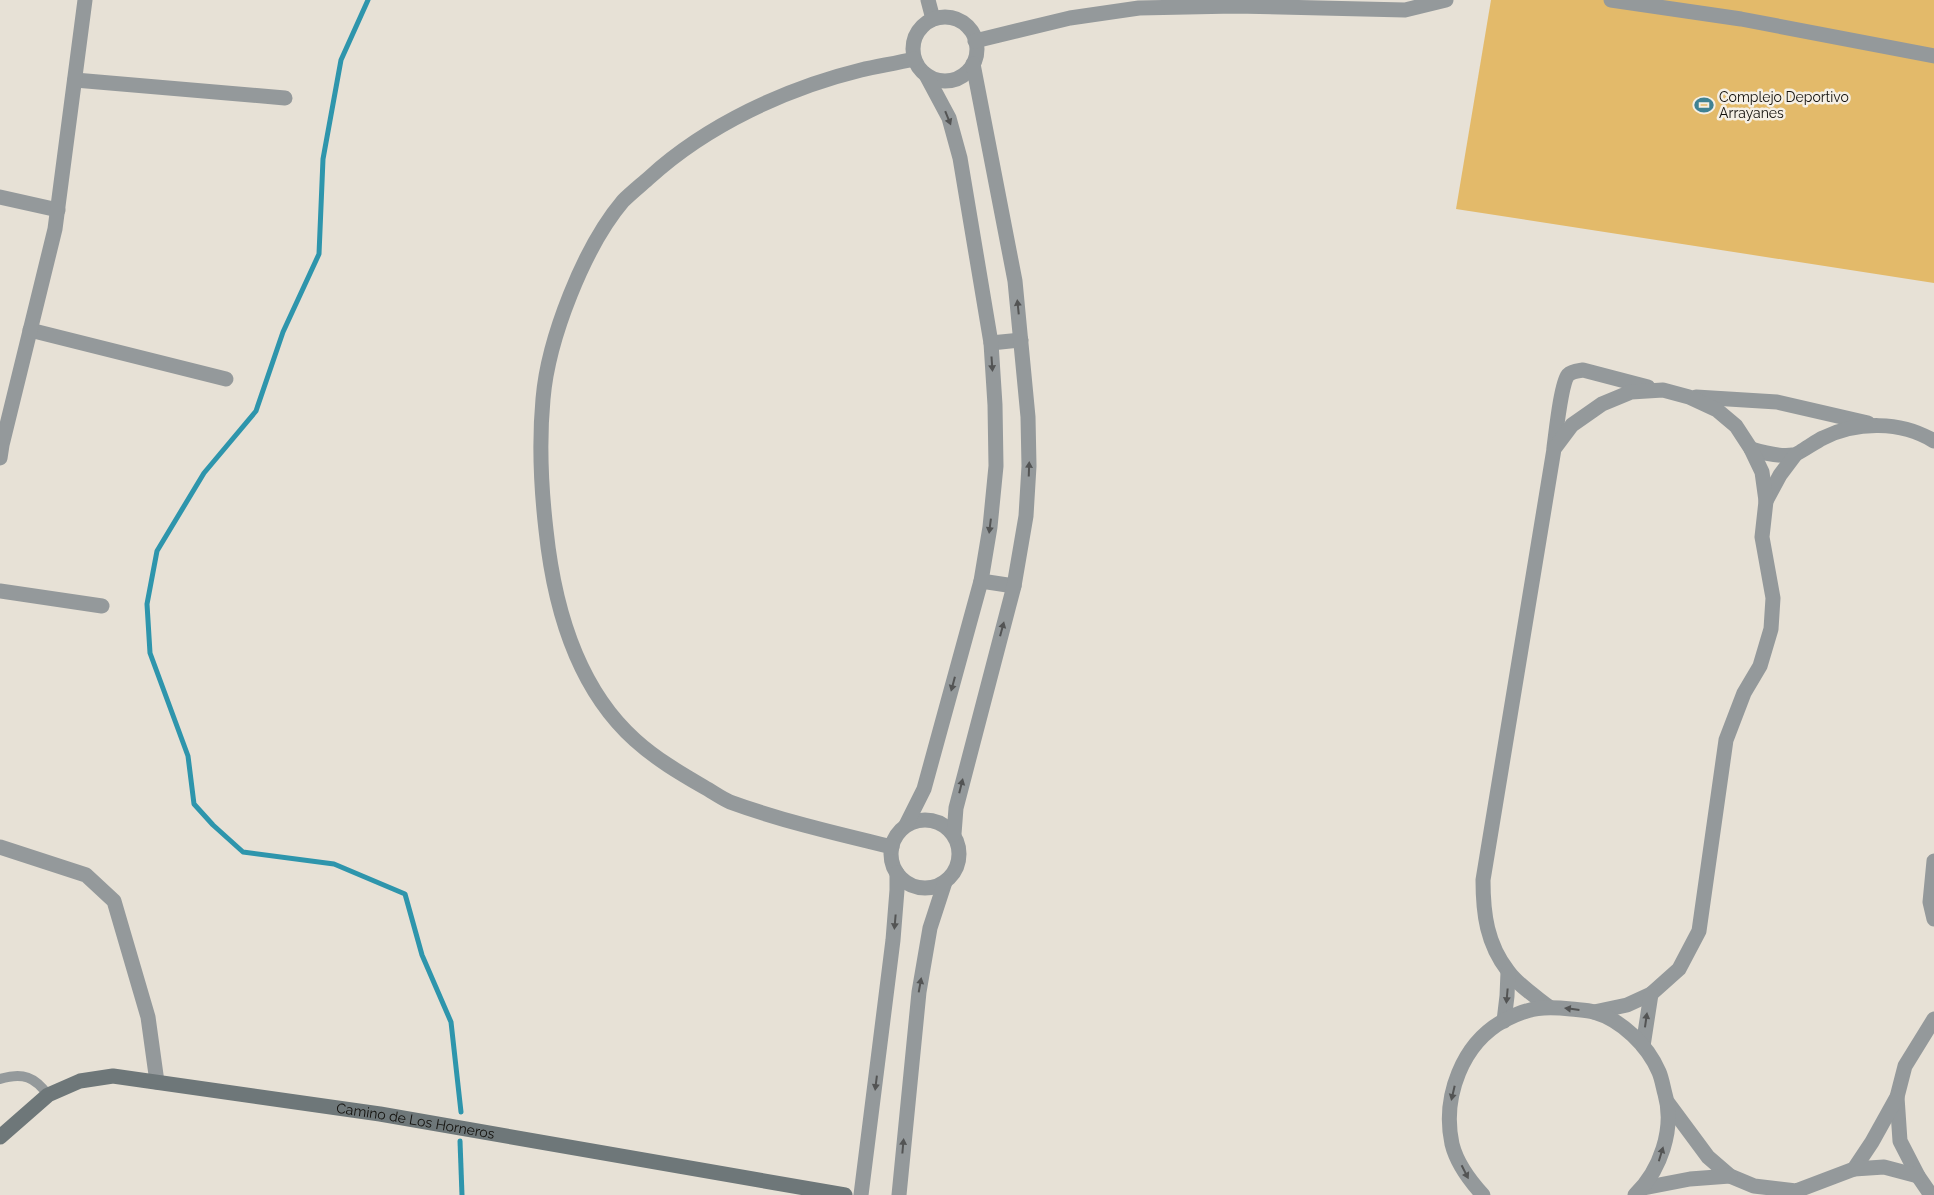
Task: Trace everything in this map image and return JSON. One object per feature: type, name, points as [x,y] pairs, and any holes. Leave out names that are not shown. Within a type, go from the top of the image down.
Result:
[{"type":"street","points":[[0,458],[58,210],[84,0]]},
{"type":"street","points":[[928,0],[933,19]]},
{"type":"street","points":[[976,41],[1070,18],[1139,8],[1235,6],[1405,10],[1446,0]]},
{"type":"street","points":[[1611,0],[1741,19],[1934,56]]},
{"type":"street","points":[[897,873],[903,880],[919,888],[928,888],[944,882],[952,876],[959,860],[960,852],[954,834],[956,808],[1014,586],[1026,516],[1030,466],[1022,340],[1015,281],[973,64],[976,41],[971,31],[959,20],[944,17],[933,19],[924,24],[918,31],[914,40],[914,59],[926,75],[949,118],[960,158],[991,343],[996,466],[990,527],[981,580],[924,789],[906,825]]},
{"type":"street","points":[[892,847],[809,826],[727,801],[669,767],[634,740],[604,707],[578,662],[560,611],[550,565],[544,516],[541,449],[543,396],[553,349],[572,290],[595,242],[624,201],[664,164],[700,138],[752,109],[807,87],[860,70],[914,59]]},
{"type":"street","points":[[926,75],[934,79],[952,80],[968,71],[973,64]]},
{"type":"street","points":[[75,80],[285,98]]},
{"type":"street","points":[[0,198],[58,210]]},
{"type":"street","points":[[30,330],[226,378]]},
{"type":"street","points":[[991,343],[1022,340]]},
{"type":"street","points":[[1483,1195],[1467,1177],[1452,1145],[1449,1109],[1457,1074],[1476,1044],[1504,1021],[1525,1011],[1549,1006],[1594,1012],[1627,1005],[1651,994],[1679,969],[1699,931],[1726,740],[1744,693],[1760,666],[1771,629],[1773,598],[1762,537],[1766,501],[1762,472],[1751,449],[1736,426],[1717,410],[1689,397],[1583,370],[1572,372],[1567,376],[1563,390],[1483,880],[1483,911],[1492,944],[1508,972],[1549,1006]]},
{"type":"street","points":[[1554,449],[1572,425],[1602,404],[1631,392],[1663,390]]},
{"type":"street","points":[[1689,397],[1777,402],[1878,425],[1901,427],[1930,436]]},
{"type":"street","points":[[1766,501],[1780,475],[1795,455],[1809,445],[1838,430],[1878,425]]},
{"type":"street","points":[[1751,449],[1767,454],[1795,455]]},
{"type":"street","points":[[981,580],[1014,586]]},
{"type":"street","points":[[0,591],[102,606]]},
{"type":"street","points":[[861,1195],[898,890],[897,873],[891,856],[892,847],[899,831],[914,821],[932,820],[940,823],[954,834]]},
{"type":"street","points":[[0,847],[86,875],[114,901],[148,1017],[157,1082]]},
{"type":"street","points":[[1934,861],[1930,902],[1934,919]]},
{"type":"street","points":[[899,1195],[919,992],[930,928],[944,882]]},
{"type":"street","points":[[1504,1021],[1508,996],[1508,972]]},
{"type":"street","points":[[1643,1046],[1651,994]]},
{"type":"street","points":[[1594,1012],[1621,1026],[1643,1046],[1659,1073],[1668,1103],[1667,1133],[1659,1162],[1639,1191]]},
{"type":"street","points":[[1854,1169],[1872,1142],[1897,1097],[1905,1066],[1934,1019]]},
{"type":"street","name":"Camino de Los Horneros","points":[[0,1137],[48,1095],[80,1081],[113,1076],[380,1114],[845,1195]]},
{"type":"street","points":[[1897,1097],[1900,1141],[1918,1176],[1931,1195]]},
{"type":"street","points":[[1668,1103],[1708,1157],[1730,1176],[1754,1186],[1796,1191],[1854,1169],[1884,1167],[1918,1176]]},
{"type":"street","points":[[1639,1191],[1690,1179],[1730,1176]]},
{"type":"lane","points":[[2,1077],[14,1076],[33,1079],[40,1084],[48,1095]]},
{"type":"shaded area","name":"Complejo Deportivo Arrayanes","points":[[1491,0],[1934,0],[1934,283],[1456,209]]},
{"type":"waterway","points":[[368,0],[341,60],[323,159],[319,254],[283,332],[256,411],[204,473],[157,551],[147,604],[150,653],[188,756],[194,804],[213,825],[243,852],[334,864],[405,894],[422,955],[451,1022],[461,1112]]},
{"type":"waterway","points":[[460,1141],[462,1195]]},
{"type":"place","name":"Complejo Deportivo Arrayanes","points":[[1704,105]]}]
